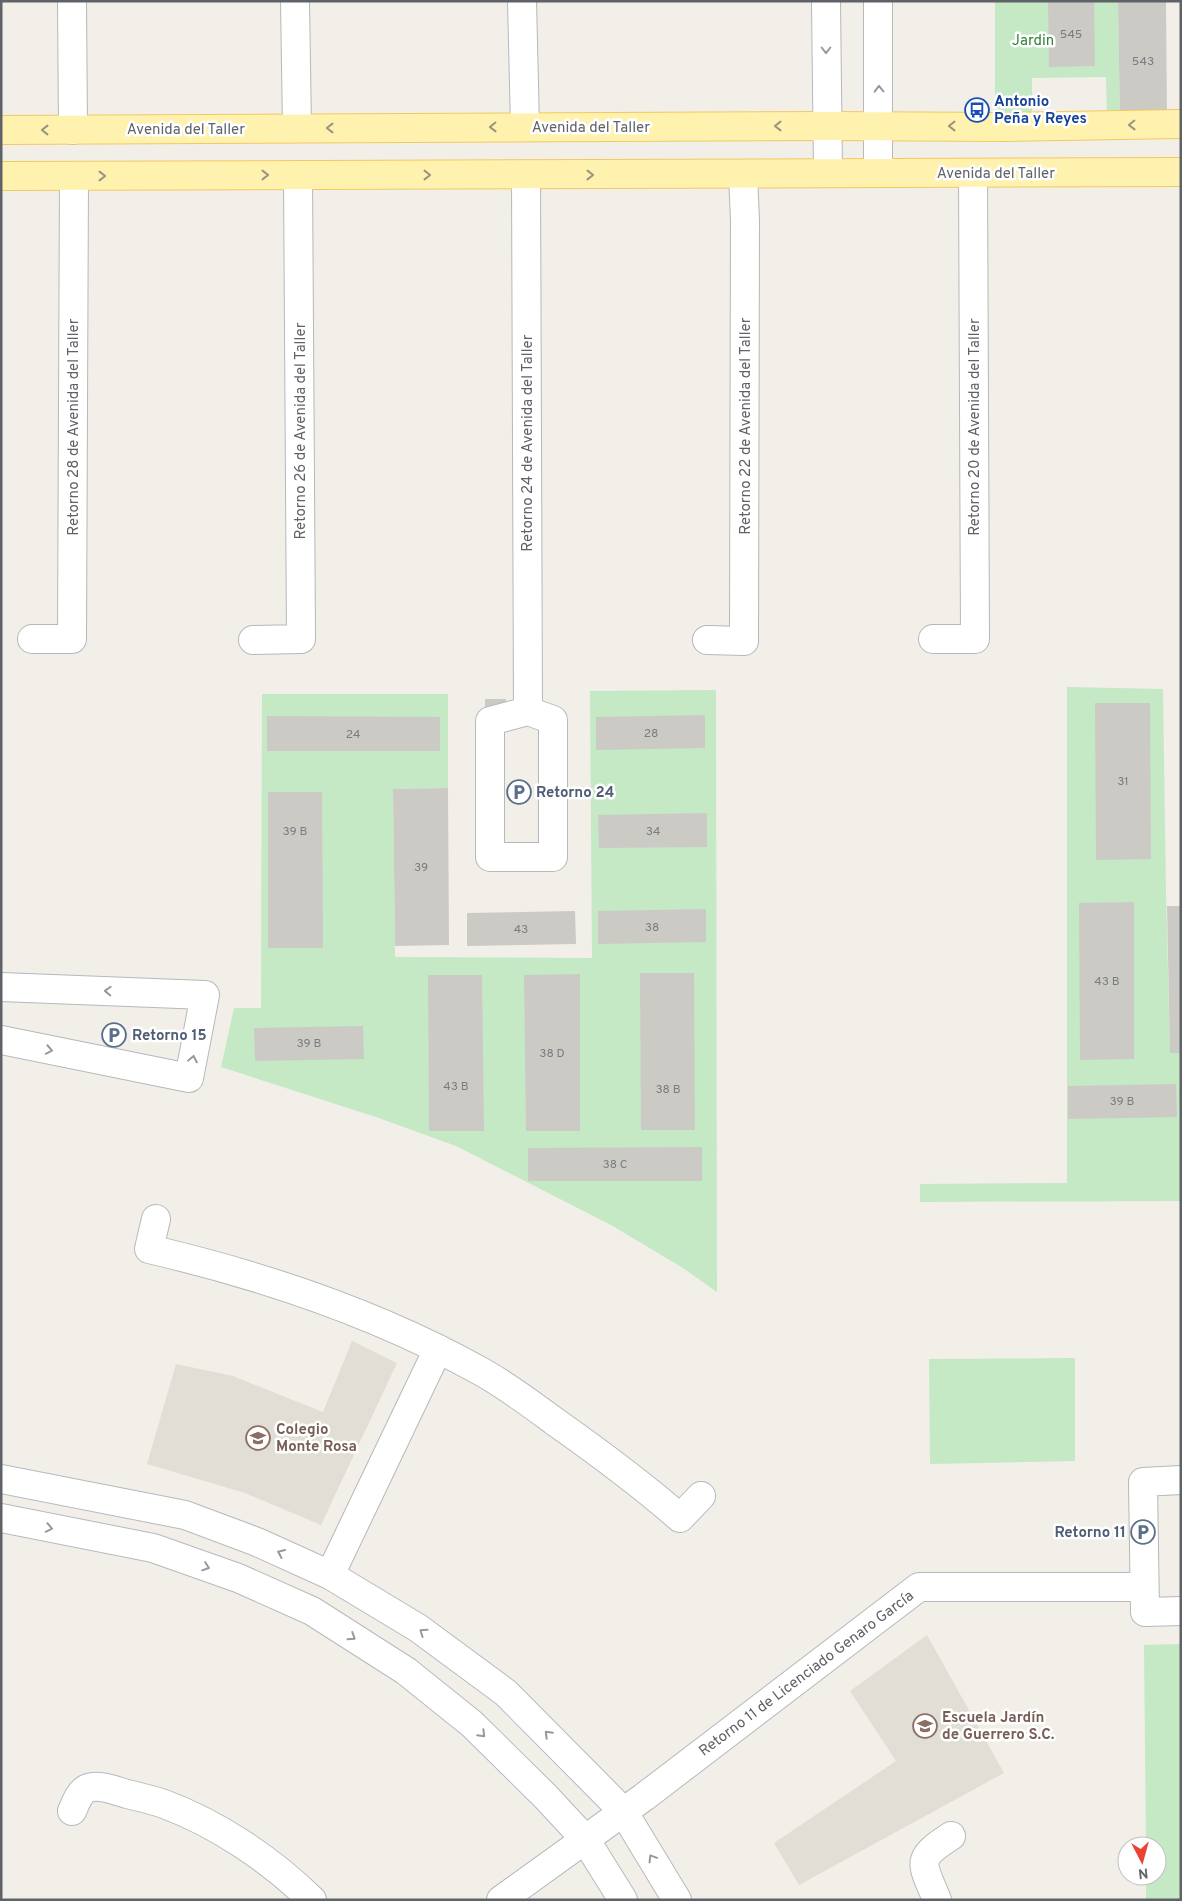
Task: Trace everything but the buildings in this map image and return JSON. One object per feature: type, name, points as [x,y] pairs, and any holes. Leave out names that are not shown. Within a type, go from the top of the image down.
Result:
[{"type":"main road","name":"Avenida del Taller","points":[[1,130],[827,126],[1006,127],[1181,124]]},
{"type":"main road","name":"Avenida del Taller","points":[[1,176],[1181,172]]},
{"type":"street","points":[[72,1],[73,130]]},
{"type":"street","points":[[296,1],[297,128]]},
{"type":"street","points":[[522,1],[524,127]]},
{"type":"street","points":[[826,1],[828,172]]},
{"type":"street","points":[[878,1],[878,172]]},
{"type":"street","name":"Retorno 20 de Avenida del Taller","points":[[933,640],[975,639],[973,173]]},
{"type":"street","name":"Retorno 22 de Avenida del Taller","points":[[707,640],[744,641],[744,174]]},
{"type":"street","name":"Retorno 26 de Avenida del Taller","points":[[253,640],[301,639],[298,175]]},
{"type":"street","name":"Retorno 24 de Avenida del Taller","points":[[526,175],[528,711]]},
{"type":"street","name":"Retorno 28 de Avenida del Taller","points":[[32,638],[72,638],[74,176]]},
{"type":"street","points":[[528,711],[553,720],[553,857],[490,857],[490,721],[528,711]]},
{"type":"street","points":[[1,987],[205,994],[189,1078],[1,1040]]},
{"type":"street","points":[[156,1218],[149,1249],[209,1263],[276,1283],[393,1327],[438,1349],[484,1373],[607,1458],[680,1518],[701,1496]]},
{"type":"street","points":[[330,1575],[438,1349]]},
{"type":"street","points":[[1,1479],[185,1515],[256,1542],[330,1575],[418,1628],[506,1693],[623,1811],[677,1900]]},
{"type":"street","points":[[1181,1480],[1143,1482],[1145,1612],[1181,1611]]},
{"type":"street","points":[[99,1537],[108,1500]]},
{"type":"street","points":[[1,1518],[153,1548],[238,1578],[312,1611],[406,1671],[472,1724],[545,1796],[585,1839],[623,1900]]},
{"type":"street","name":"Retorno 11 de Licenciado Genaro García","points":[[501,1900],[644,1797],[919,1587],[1144,1587]]},
{"type":"street","points":[[72,1812],[80,1795],[88,1788],[100,1787],[165,1804],[211,1826],[254,1851],[292,1881],[312,1900]]},
{"type":"street","points":[[937,1900],[925,1870],[924,1862],[926,1854],[951,1836]]},
{"type":"shaded area","name":"Colegio Monte Rosa","points":[[352,1341],[397,1363],[321,1525],[245,1493],[147,1464],[176,1364],[233,1376],[323,1412]]},
{"type":"shaded area","name":"Escuela Jardín de Guerrero S.C.","points":[[927,1635],[1004,1773],[799,1885],[774,1843],[896,1761],[850,1691]]},
{"type":"green space","name":"Jardin","points":[[995,1],[1118,1],[1120,122],[1107,122],[1106,77],[1032,78],[1032,123],[995,123]]},
{"type":"green space","points":[[1067,687],[1163,689],[1170,1053],[1181,1053],[1181,1201],[920,1202],[920,1184],[1067,1183]]},
{"type":"green space","points":[[716,690],[717,1292],[683,1268],[611,1225],[456,1146],[376,1117],[221,1067],[234,1008],[261,1008],[262,694],[448,694],[448,788],[393,789],[395,957],[592,958],[590,691]]},
{"type":"green space","points":[[1075,1358],[1075,1461],[930,1464],[929,1359]]},
{"type":"green space","points":[[1181,1644],[1181,1900],[1146,1900],[1146,1886],[1167,1886],[1167,1836],[1146,1836],[1144,1645]]},
{"type":"place","name":"Antonio Peña y Reyes","points":[[977,110]]},
{"type":"place","name":"Retorno 24","points":[[519,792]]},
{"type":"place","name":"Retorno 15","points":[[114,1035]]},
{"type":"place","name":"Colegio Monte Rosa","points":[[258,1438]]},
{"type":"place","name":"Retorno 11","points":[[1143,1532]]},
{"type":"place","name":"Escuela Jardín de Guerrero S.C.","points":[[925,1726]]}]
